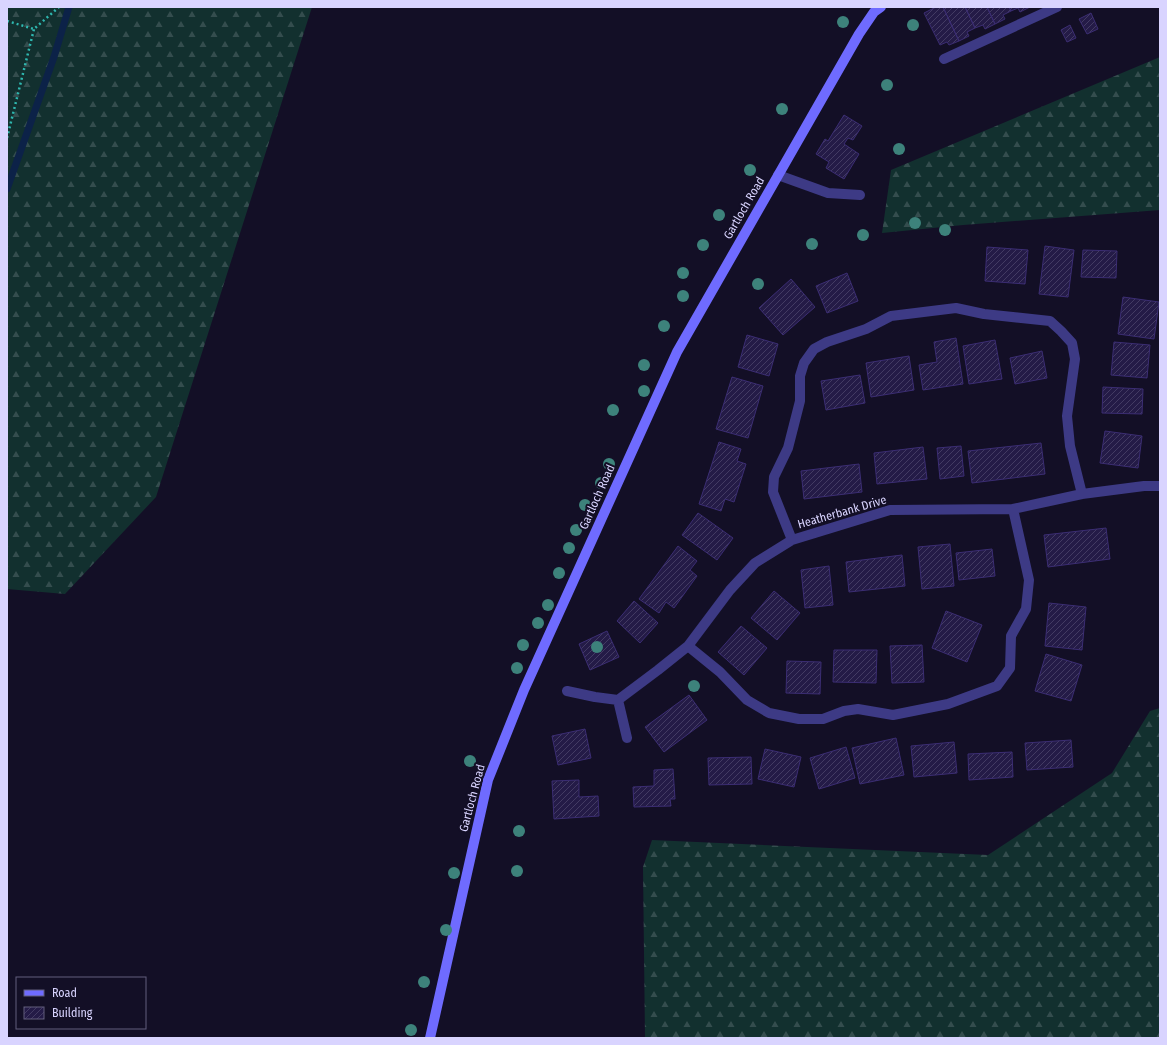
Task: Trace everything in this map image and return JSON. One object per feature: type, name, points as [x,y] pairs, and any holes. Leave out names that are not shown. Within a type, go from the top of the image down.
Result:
[{"type":"main road","name":"Gartloch Road","points":[[430,1038],[488,780],[521,697],[678,352],[859,34],[874,12],[882,7]]},
{"type":"street","points":[[944,59],[1057,7]]},
{"type":"street","points":[[778,175],[828,193],[860,195]]},
{"type":"street","points":[[792,540],[773,492],[774,477],[788,448],[800,401],[800,376],[804,363],[814,349],[827,342],[866,329],[891,316],[956,308],[984,314],[1050,321],[1072,343],[1074,359],[1067,416],[1070,446],[1082,494]]},
{"type":"street","name":"Heatherbank Drive","points":[[618,700],[688,646],[730,590],[755,563],[792,540],[890,510],[1014,510],[1082,494],[1144,486],[1160,486]]},
{"type":"street","points":[[688,646],[720,672],[747,700],[769,713],[799,719],[823,719],[844,711],[858,709],[894,715],[948,704],[997,686],[1010,668],[1011,636],[1026,609],[1029,580],[1014,510]]},
{"type":"street","points":[[567,691],[618,700],[627,738]]},
{"type":"path","points":[[7,138],[34,29],[59,7]]},
{"type":"path","points":[[7,21],[34,29]]},
{"type":"green space","points":[[8,7],[312,7],[156,497],[65,594],[7,589]]},
{"type":"green space","points":[[1160,57],[1160,210],[963,225],[882,233],[891,170]]},
{"type":"green space","points":[[1160,708],[1160,1038],[645,1038],[643,867],[652,840],[988,855],[1112,773],[1150,711]]},
{"type":"building","points":[[936,7],[943,7],[959,41],[949,45],[947,42],[940,45],[924,13]]},
{"type":"building","points":[[943,7],[965,7],[975,28],[967,32],[969,36],[959,41]]},
{"type":"building","points":[[965,7],[987,7],[995,24],[985,29],[983,25],[975,28]]},
{"type":"building","points":[[987,7],[1009,7],[1011,11],[1003,15],[1005,19],[995,24]]},
{"type":"building","points":[[1009,7],[1030,7],[1020,12],[1018,8],[1011,11]]},
{"type":"building","points":[[1091,13],[1098,29],[1087,34],[1079,19]]},
{"type":"building","points":[[1070,25],[1076,38],[1067,42],[1061,30]]},
{"type":"building","points":[[844,115],[862,126],[853,140],[848,138],[844,144],[859,154],[844,179],[826,168],[829,162],[816,154],[825,139],[828,141]]},
{"type":"building","points":[[1045,246],[1074,250],[1068,297],[1039,294]]},
{"type":"building","points":[[987,247],[1028,250],[1025,284],[985,281]]},
{"type":"building","points":[[1083,250],[1117,251],[1116,278],[1081,277]]},
{"type":"building","points":[[847,273],[858,301],[827,313],[816,286]]},
{"type":"building","points":[[791,279],[815,307],[783,335],[759,308]]},
{"type":"building","points":[[1123,297],[1159,302],[1154,339],[1118,334]]},
{"type":"building","points":[[747,335],[778,344],[769,376],[738,367]]},
{"type":"building","points":[[956,338],[963,384],[923,390],[919,365],[937,362],[934,342]]},
{"type":"building","points":[[995,340],[1002,379],[969,384],[963,346]]},
{"type":"building","points":[[1114,342],[1150,345],[1147,378],[1111,375]]},
{"type":"building","points":[[1042,351],[1047,378],[1015,384],[1010,358]]},
{"type":"building","points":[[909,356],[914,390],[871,397],[866,363]]},
{"type":"building","points":[[860,375],[865,403],[826,410],[821,381]]},
{"type":"building","points":[[732,377],[763,386],[748,438],[716,429]]},
{"type":"building","points":[[1103,387],[1143,389],[1142,414],[1102,413]]},
{"type":"building","points":[[1105,431],[1142,436],[1138,468],[1100,463]]},
{"type":"building","points":[[719,442],[741,449],[737,461],[746,464],[734,502],[725,499],[721,511],[699,504]]},
{"type":"building","points":[[1041,443],[1045,474],[972,483],[968,451]]},
{"type":"building","points":[[961,446],[964,476],[940,479],[937,448]]},
{"type":"building","points":[[923,447],[927,479],[877,484],[874,453]]},
{"type":"building","points":[[859,464],[862,492],[804,499],[801,471]]},
{"type":"building","points":[[698,513],[733,538],[717,560],[682,535]]},
{"type":"building","points":[[1106,528],[1110,559],[1048,567],[1044,535]]},
{"type":"building","points":[[950,544],[954,586],[922,589],[918,547]]},
{"type":"building","points":[[678,546],[697,561],[690,570],[697,576],[674,608],[666,602],[659,613],[639,599]]},
{"type":"building","points":[[992,549],[995,576],[959,580],[956,553]]},
{"type":"building","points":[[902,555],[905,586],[849,592],[846,562]]},
{"type":"building","points":[[829,566],[833,605],[805,608],[801,570]]},
{"type":"building","points":[[774,591],[800,613],[777,640],[751,618]]},
{"type":"building","points":[[634,601],[658,623],[640,643],[617,621]]},
{"type":"building","points":[[1049,603],[1086,607],[1082,650],[1045,646]]},
{"type":"building","points":[[946,611],[982,625],[967,662],[932,648]]},
{"type":"building","points":[[741,626],[767,648],[744,675],[718,652]]},
{"type":"building","points":[[607,631],[619,657],[590,670],[579,644]]},
{"type":"building","points":[[922,645],[924,682],[892,683],[890,646]]},
{"type":"building","points":[[834,650],[877,650],[876,683],[833,682]]},
{"type":"building","points":[[1046,654],[1082,665],[1071,701],[1035,691]]},
{"type":"building","points":[[787,661],[821,662],[820,694],[786,693]]},
{"type":"building","points":[[689,695],[707,720],[664,752],[645,727]]},
{"type":"building","points":[[585,729],[591,758],[558,765],[552,736]]},
{"type":"building","points":[[896,738],[904,775],[860,784],[852,748]]},
{"type":"building","points":[[1071,740],[1073,767],[1027,770],[1025,743]]},
{"type":"building","points":[[954,742],[957,773],[914,777],[911,746]]},
{"type":"building","points":[[846,747],[855,778],[819,789],[810,758]]},
{"type":"building","points":[[765,749],[801,757],[794,787],[758,779]]},
{"type":"building","points":[[1012,752],[1013,777],[969,780],[968,754]]},
{"type":"building","points":[[751,757],[752,784],[709,785],[708,758]]},
{"type":"building","points":[[673,769],[675,799],[670,799],[671,806],[634,807],[633,787],[654,786],[654,770]]},
{"type":"building","points":[[579,780],[579,797],[598,796],[599,816],[554,819],[552,781]]},
{"type":"waterway","points":[[7,189],[54,57],[69,7]]}]
